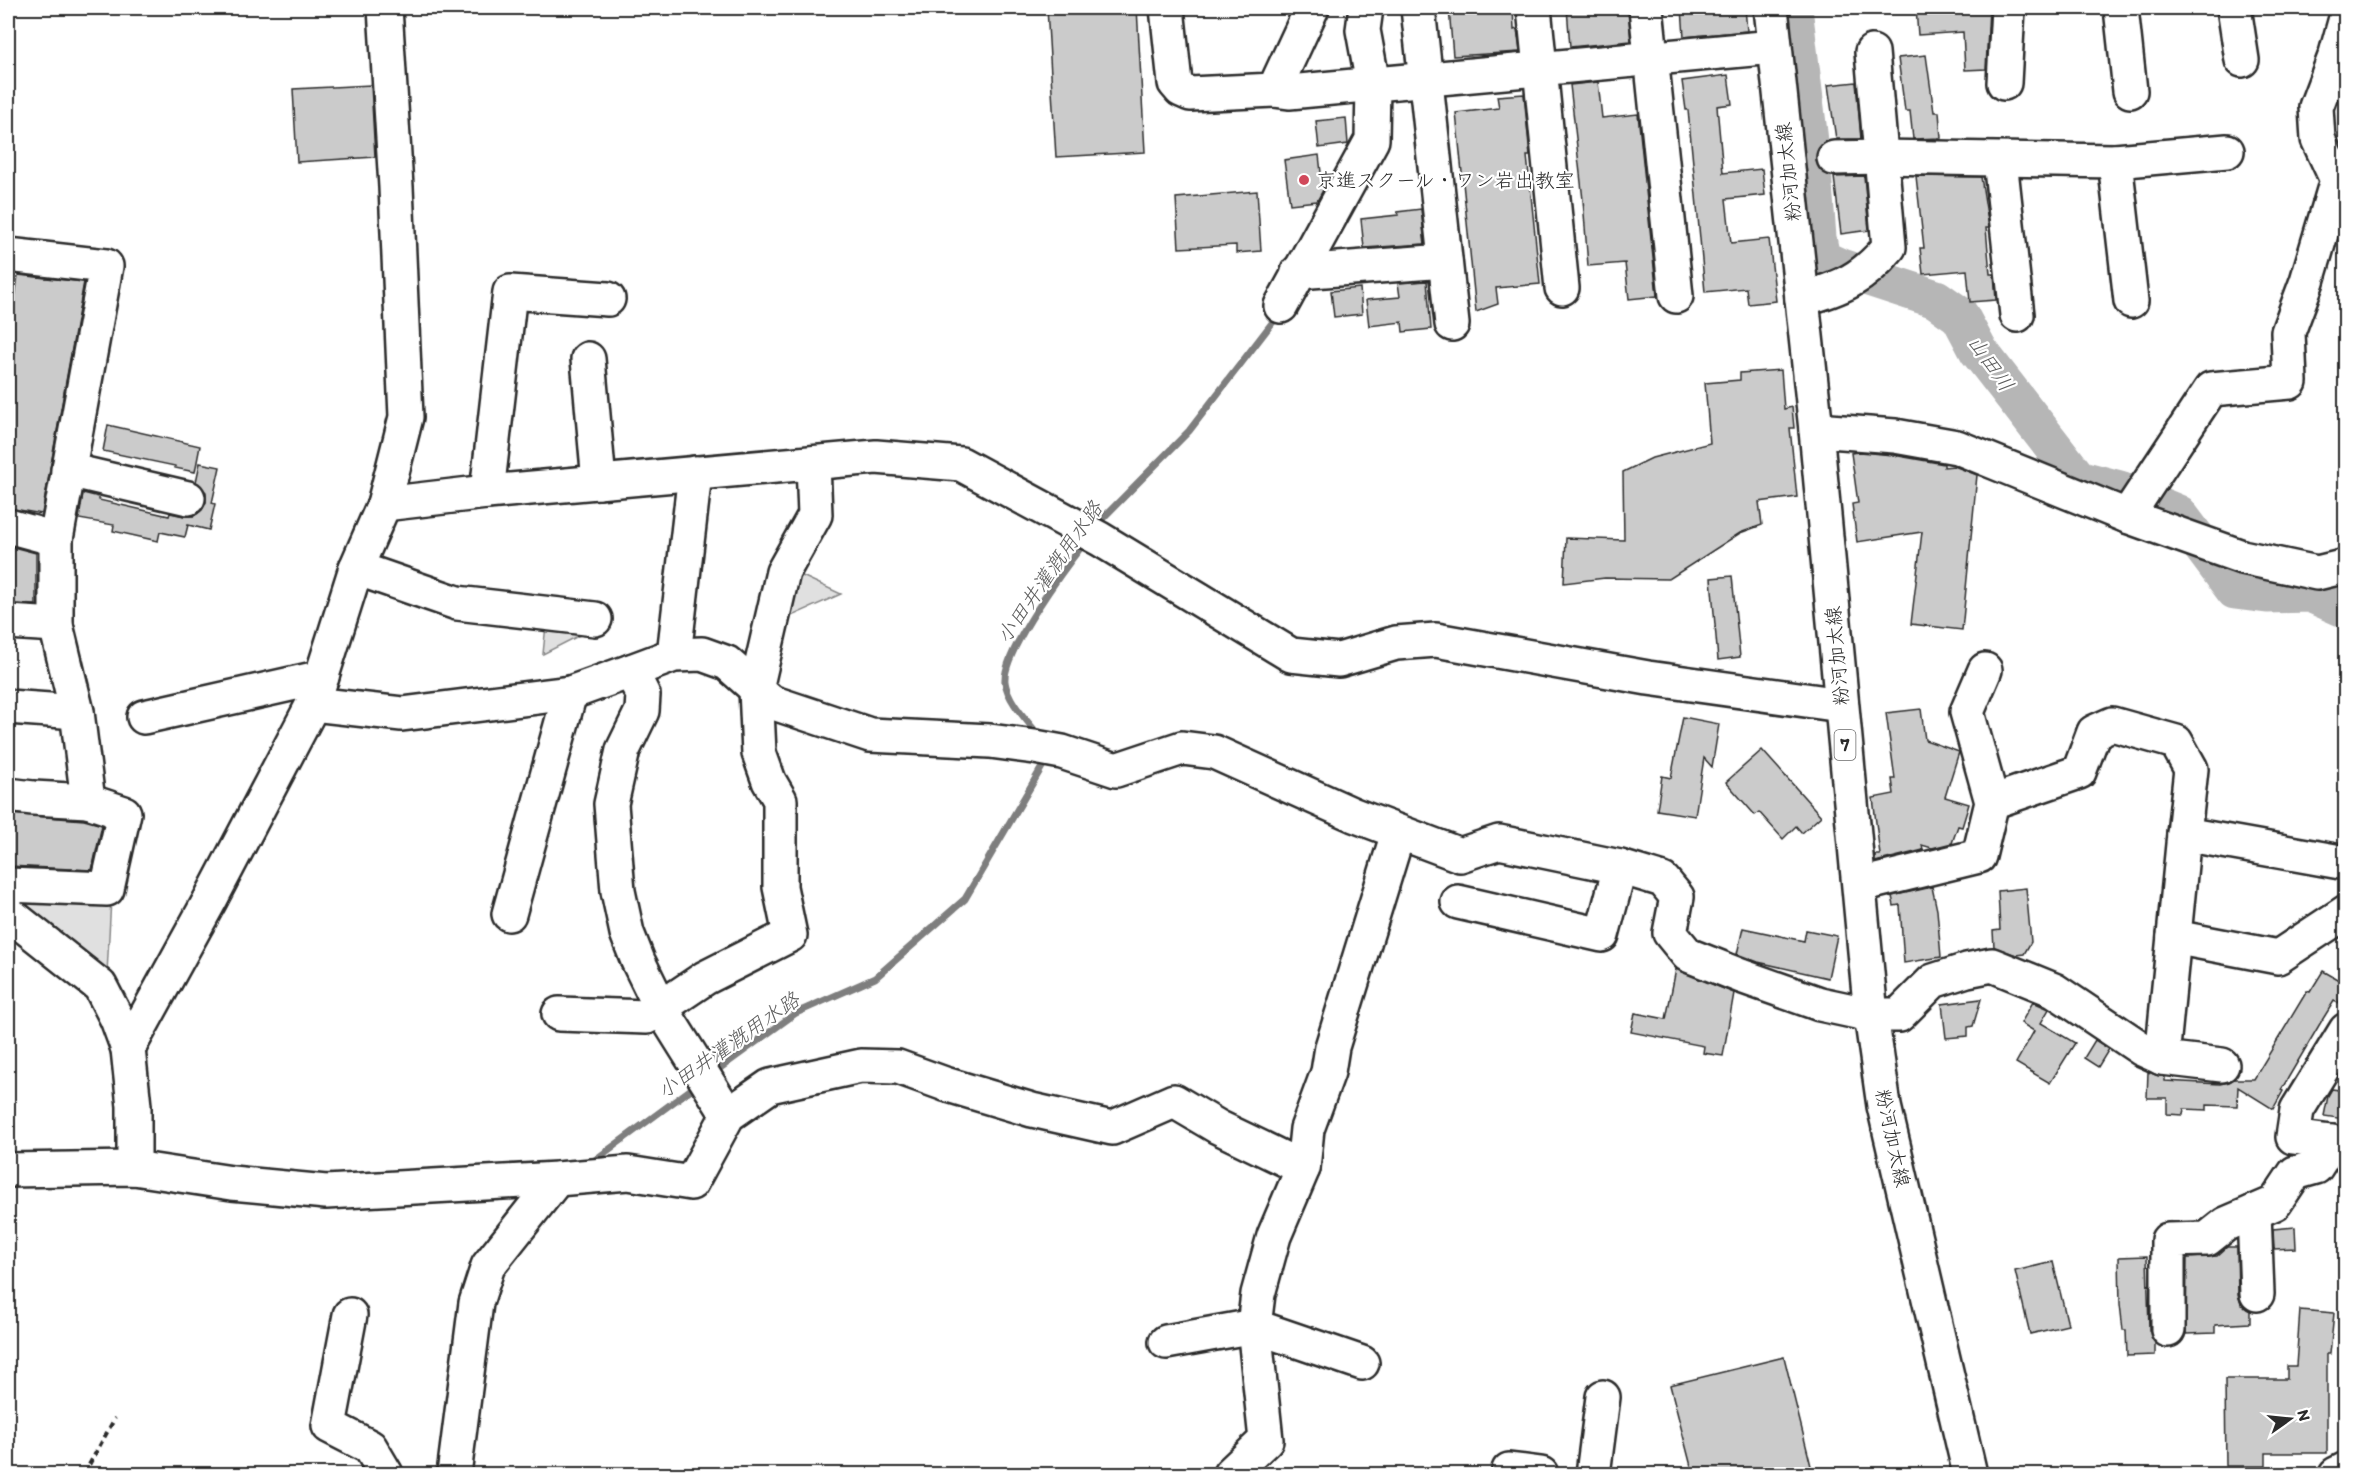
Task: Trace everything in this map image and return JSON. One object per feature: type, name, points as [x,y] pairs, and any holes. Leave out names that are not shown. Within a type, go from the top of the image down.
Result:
[{"type":"street","points":[[128,1049],[210,900],[318,690],[356,568],[384,504],[406,417],[396,187],[385,8]]},
{"type":"street","points":[[1167,8],[1175,83],[1181,90],[1190,94],[1274,90],[1289,92],[1774,47]]},
{"type":"street","points":[[1274,90],[1312,8]]},
{"type":"street","points":[[1281,306],[1372,140],[1373,84],[1363,30],[1366,8]]},
{"type":"street","points":[[1418,8],[1452,324]]},
{"type":"street","points":[[1534,8],[1562,288]]},
{"type":"street","points":[[1646,8],[1676,296]]},
{"type":"street","name":"粉河加太線","points":[[1771,8],[1816,430],[1871,1015],[1884,1106],[1970,1474]]},
{"type":"street","points":[[2004,82],[2008,8]]},
{"type":"street","points":[[2121,8],[2130,91]]},
{"type":"street","points":[[2234,8],[2242,60]]},
{"type":"street","points":[[2127,516],[2211,389],[2290,382],[2288,332],[2307,281],[2337,180],[2318,140],[2316,107],[2336,54],[2346,18]]},
{"type":"street","points":[[1802,299],[1835,290],[1851,282],[1877,261],[1889,247],[1872,51]]},
{"type":"street","points":[[1834,158],[2115,161],[2227,151]]},
{"type":"street","points":[[2000,160],[2017,315]]},
{"type":"street","points":[[2115,161],[2131,301]]},
{"type":"street","points":[[8,255],[106,266],[56,539],[57,625],[77,712],[88,801]]},
{"type":"street","points":[[1298,272],[1445,261]]},
{"type":"street","points":[[487,492],[510,292],[608,299]]},
{"type":"street","points":[[588,359],[599,482]]},
{"type":"street","points":[[1816,430],[1895,436],[1957,447],[2127,516],[2242,557],[2317,573],[2346,566]]},
{"type":"street","points":[[384,504],[487,492],[876,457],[961,464],[1090,533],[1291,655],[1340,660],[1396,643],[1436,640],[1647,678],[1841,705]]},
{"type":"street","points":[[559,1014],[646,1017],[705,978],[790,935],[780,887],[780,800],[759,753],[756,689],[783,572],[815,515],[813,463]]},
{"type":"street","points":[[68,471],[188,498]]},
{"type":"street","points":[[674,655],[695,473]]},
{"type":"street","points":[[8,526],[56,539]]},
{"type":"street","points":[[356,568],[457,603],[595,619]]},
{"type":"street","points":[[8,622],[57,625]]},
{"type":"street","points":[[144,717],[318,690],[402,714],[570,693],[674,655],[702,654],[727,663],[771,702],[870,735],[990,741],[1048,750],[1116,770],[1182,748],[1214,752],[1354,815],[1460,855],[1498,842],[1620,867],[1663,880],[1677,897],[1670,933],[1688,955],[1820,1004],[1871,1015],[1899,1015],[1933,981],[1992,965],[2054,990],[2142,1049],[2162,1058],[2222,1065]]},
{"type":"street","points":[[1860,885],[1978,856],[1992,802],[1968,712],[1985,670]]},
{"type":"street","points":[[631,671],[643,695],[642,711],[623,750],[611,804],[618,891],[627,933],[661,1008],[728,1114]]},
{"type":"street","points":[[509,914],[570,693]]},
{"type":"street","points":[[8,707],[77,712]]},
{"type":"street","points":[[1992,802],[2079,772],[2094,732],[2112,724],[2176,742],[2191,770],[2162,1058]]},
{"type":"street","points":[[8,795],[88,801],[124,813],[107,889],[8,885]]},
{"type":"street","points":[[2184,834],[2346,864]]},
{"type":"street","points":[[1230,1474],[1266,1440],[1254,1326],[1258,1294],[1274,1236],[1303,1168],[1307,1129],[1328,1072],[1332,1047],[1394,846],[1404,835]]},
{"type":"street","points":[[1458,902],[1602,935],[1620,867]]},
{"type":"street","points":[[2174,937],[2278,957],[2346,912]]},
{"type":"street","points":[[8,913],[100,986],[117,1019],[128,1049],[134,1106],[134,1168]]},
{"type":"street","points":[[2338,1143],[2293,1137],[2297,1110],[2346,1030]]},
{"type":"street","points":[[8,1170],[134,1168],[232,1183],[326,1192],[628,1173],[691,1183],[728,1114],[770,1086],[861,1066],[898,1067],[945,1084],[1032,1110],[1112,1128],[1174,1101],[1218,1127],[1303,1168]]},
{"type":"street","points":[[2168,1330],[2168,1240],[2207,1239],[2226,1224],[2275,1203],[2295,1173],[2316,1167],[2338,1143]]},
{"type":"street","points":[[454,1474],[477,1302],[488,1266],[557,1179]]},
{"type":"street","points":[[2254,1212],[2258,1294]]},
{"type":"street","points":[[350,1315],[329,1426],[370,1447],[386,1474]]},
{"type":"street","points":[[1166,1342],[1254,1326],[1362,1363]]},
{"type":"street","points":[[1593,1474],[1603,1397]]},
{"type":"street","points":[[1509,1470],[1541,1474]]},
{"type":"path","points":[[84,1474],[115,1418]]},
{"type":"shaded area","points":[[798,574],[841,594],[785,619]]},
{"type":"shaded area","points":[[546,625],[592,629],[543,654]]},
{"type":"shaded area","points":[[111,899],[107,973],[8,902]]},
{"type":"building","points":[[1047,8],[1137,8],[1145,152],[1056,157]]},
{"type":"building","points":[[1449,8],[1513,8],[1514,30],[1517,29],[1520,52],[1453,56]]},
{"type":"building","points":[[1567,8],[1628,8],[1631,41],[1570,47]]},
{"type":"building","points":[[1682,8],[1745,8],[1747,31],[1684,37]]},
{"type":"building","points":[[1916,8],[1989,8],[1986,69],[1965,70],[1963,32],[1918,35]]},
{"type":"building","points":[[1926,55],[1934,112],[1939,112],[1941,138],[1913,139],[1910,111],[1905,111],[1898,58]]},
{"type":"building","points":[[1728,75],[1732,104],[1717,106],[1723,173],[1762,169],[1765,195],[1726,199],[1731,243],[1769,239],[1776,301],[1748,304],[1746,288],[1705,292],[1688,110],[1686,110],[1682,81]]},
{"type":"building","points":[[1598,82],[1602,118],[1638,114],[1657,296],[1629,299],[1625,263],[1588,266],[1570,85]]},
{"type":"building","points":[[1856,82],[1861,139],[1836,139],[1828,85]]},
{"type":"building","points":[[371,85],[375,157],[297,162],[293,89]]},
{"type":"building","points":[[1524,94],[1530,156],[1527,156],[1540,284],[1496,288],[1498,304],[1476,312],[1456,113],[1499,108],[1497,96]]},
{"type":"building","points":[[1346,118],[1348,144],[1319,148],[1316,121]]},
{"type":"building","name":"京進スクール・ワン岩出教室","points":[[1319,155],[1323,190],[1317,201],[1290,204],[1284,160]]},
{"type":"building","points":[[1864,176],[1869,230],[1841,234],[1834,177]]},
{"type":"building","points":[[1916,176],[1981,177],[1989,228],[1986,228],[1990,274],[1994,274],[1996,300],[1970,302],[1967,270],[1923,274],[1920,248],[1924,248]]},
{"type":"building","points":[[1257,191],[1261,251],[1236,253],[1236,245],[1179,248],[1176,198]]},
{"type":"building","points":[[1421,209],[1425,244],[1364,248],[1361,219],[1398,215],[1397,212]]},
{"type":"building","points":[[18,275],[84,282],[42,514],[8,508],[8,351]]},
{"type":"building","points":[[1427,281],[1431,329],[1403,332],[1402,322],[1369,326],[1366,300],[1400,297],[1398,283]]},
{"type":"building","points":[[1360,288],[1362,314],[1334,317],[1331,291]]},
{"type":"building","points":[[1781,370],[1784,409],[1792,407],[1794,428],[1790,428],[1797,497],[1759,502],[1762,525],[1740,533],[1669,579],[1605,578],[1564,583],[1566,538],[1624,540],[1623,472],[1652,458],[1710,443],[1705,383],[1740,380],[1740,373]]},
{"type":"building","points":[[108,425],[200,446],[195,472],[103,451]]},
{"type":"building","points":[[1859,452],[1944,464],[1944,467],[1954,466],[1977,475],[1962,630],[1911,624],[1922,532],[1857,542],[1852,504],[1858,503],[1851,453]]},
{"type":"building","points":[[200,463],[220,467],[209,530],[188,525],[185,537],[160,532],[158,541],[113,531],[114,525],[79,519],[83,493],[99,497],[99,500],[169,516],[170,513],[194,516],[202,510],[206,502],[206,492],[196,482]]},
{"type":"building","points":[[13,547],[36,553],[36,605],[13,604]]},
{"type":"building","points":[[1732,576],[1740,657],[1718,660],[1711,578]]},
{"type":"building","points":[[1921,709],[1925,740],[1959,752],[1945,797],[1969,804],[1962,827],[1958,826],[1952,843],[1932,848],[1922,845],[1923,850],[1875,862],[1875,855],[1880,855],[1873,798],[1894,794],[1892,779],[1895,779],[1886,713]]},
{"type":"building","points":[[1683,717],[1719,724],[1712,767],[1704,758],[1695,816],[1657,810],[1662,776],[1671,778]]},
{"type":"building","points":[[1762,750],[1821,816],[1802,833],[1796,826],[1783,839],[1759,812],[1755,815],[1726,782]]},
{"type":"building","points":[[8,814],[84,820],[102,825],[92,870],[8,866]]},
{"type":"building","points":[[1932,887],[1937,910],[1941,957],[1904,963],[1900,905],[1894,906],[1892,896]]},
{"type":"building","points":[[2026,888],[2031,942],[2024,954],[2016,955],[1994,947],[1993,931],[2000,930],[1998,891]]},
{"type":"building","points":[[1743,928],[1804,941],[1806,930],[1837,936],[1828,978],[1758,962],[1737,954]]},
{"type":"building","points":[[1676,969],[1734,993],[1723,1056],[1703,1053],[1704,1046],[1631,1032],[1635,1013],[1666,1019]]},
{"type":"building","points":[[2323,971],[2346,984],[2346,989],[2338,1003],[2334,1001],[2321,1022],[2281,1090],[2283,1091],[2273,1109],[2238,1087],[2237,1106],[2207,1105],[2207,1110],[2184,1109],[2183,1115],[2167,1114],[2167,1098],[2147,1098],[2148,1072],[2165,1077],[2165,1081],[2220,1084],[2234,1079],[2254,1079],[2307,991],[2310,992]]},
{"type":"building","points":[[1981,999],[1973,1026],[1968,1027],[1968,1036],[1946,1038],[1942,1004]]},
{"type":"building","points":[[2033,1002],[2049,1009],[2041,1023],[2075,1043],[2050,1083],[2016,1063],[2034,1031],[2021,1023]]},
{"type":"building","points":[[2095,1040],[2109,1049],[2098,1067],[2084,1058]]},
{"type":"building","points":[[2332,1089],[2346,1091],[2344,1119],[2324,1116],[2328,1096]]},
{"type":"building","points":[[2295,1227],[2296,1248],[2274,1249],[2273,1229]]},
{"type":"building","points":[[2227,1247],[2237,1247],[2238,1295],[2241,1304],[2250,1311],[2250,1323],[2215,1325],[2215,1333],[2186,1334],[2187,1258],[2217,1256]]},
{"type":"building","points":[[2147,1256],[2149,1330],[2155,1343],[2155,1355],[2127,1356],[2126,1330],[2123,1330],[2120,1304],[2119,1257]]},
{"type":"building","points":[[2053,1262],[2068,1325],[2030,1334],[2015,1271]]},
{"type":"building","points":[[2300,1310],[2334,1313],[2330,1354],[2327,1354],[2327,1453],[2266,1453],[2266,1466],[2226,1466],[2225,1379],[2287,1379],[2287,1366],[2296,1366]]},
{"type":"building","points":[[1784,1357],[1813,1474],[1693,1474],[1670,1385]]},
{"type":"waterway","name":"山田川","points":[[1793,8],[1821,259],[1841,268],[1936,299],[1960,316],[1978,350],[2078,479],[2120,490],[2178,514],[2235,590],[2267,594],[2310,593],[2346,609]]},
{"type":"waterway","name":"小田井灌漑用水路","points":[[1095,528],[1189,431],[1279,314]]},
{"type":"waterway","name":"小田井灌漑用水路","points":[[1040,737],[1010,697],[1005,682],[1007,669],[1013,651],[1036,611],[1085,542]]},
{"type":"waterway","name":"小田井灌漑用水路","points":[[712,1074],[796,1013],[875,978],[965,899],[1045,759]]},
{"type":"waterway","name":"小田井灌漑用水路","points":[[588,1165],[698,1084]]},
{"type":"place","name":"京進スクール・ワン岩出教室","points":[[1304,180]]}]
